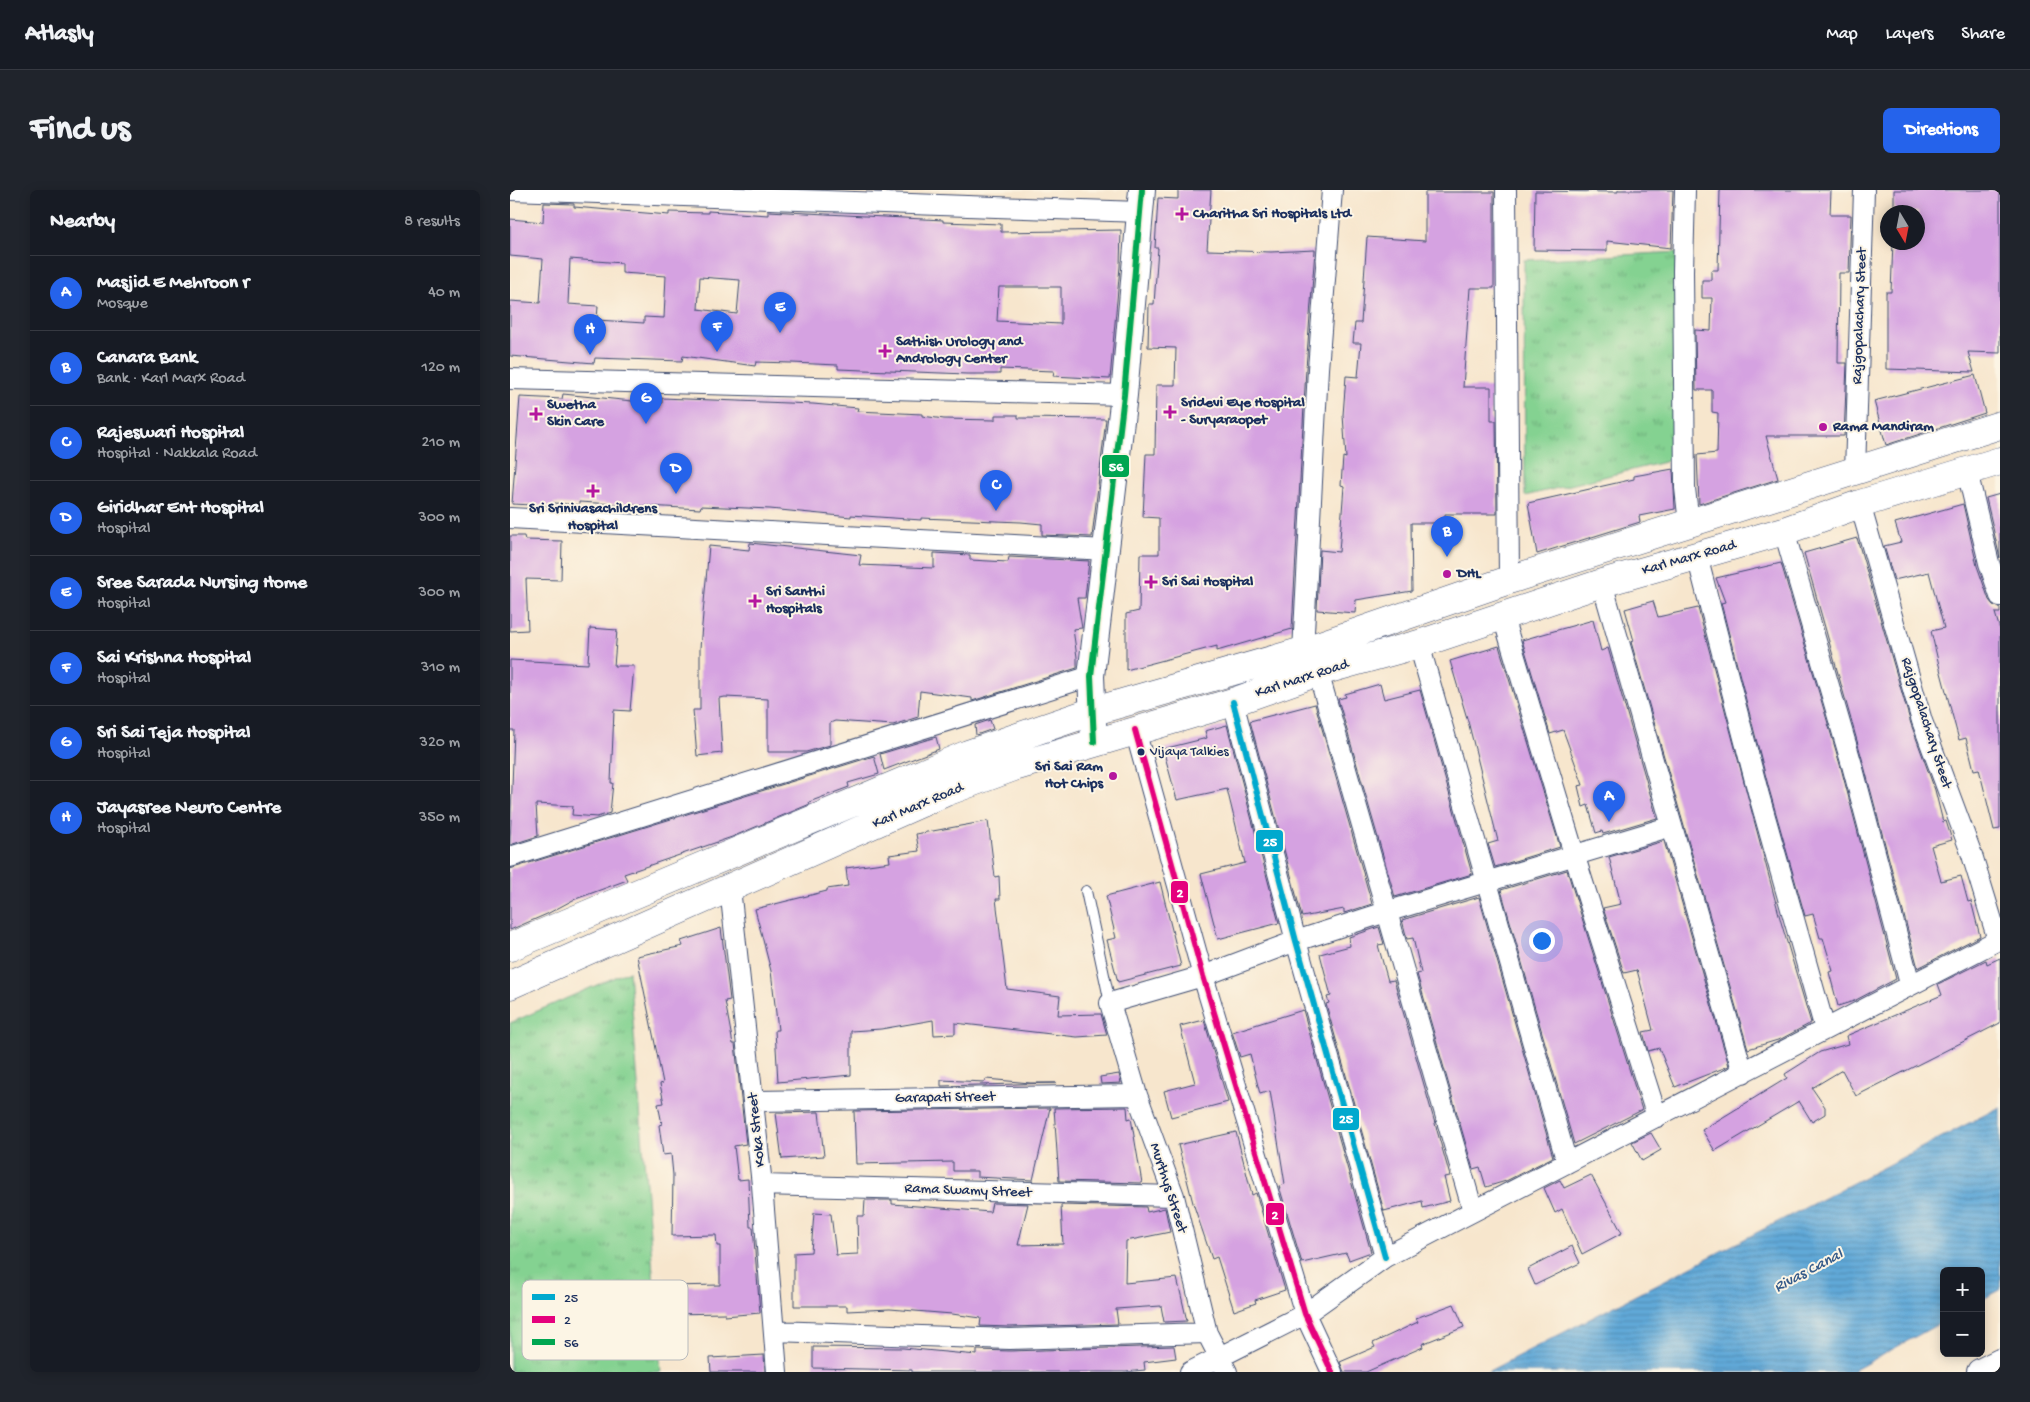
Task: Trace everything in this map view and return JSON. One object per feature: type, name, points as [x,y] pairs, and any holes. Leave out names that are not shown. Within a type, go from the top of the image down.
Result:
[{"type":"main road","name":"Karl Marx Road","points":[[510,985],[946,792],[1014,767],[1233,702],[1310,662],[1509,580],[2000,426]]},
{"type":"main road","name":"Karl Marx Road","points":[[510,947],[968,754],[1091,712],[1310,662],[1419,644],[1602,584],[1784,531],[1860,504],[2000,462]]},
{"type":"street","points":[[511,190],[1141,201],[1124,395],[1090,676],[1094,742]]},
{"type":"street","points":[[1332,190],[1318,369],[1310,662],[1386,912],[1473,1211]]},
{"type":"street","points":[[1506,190],[1509,580]]},
{"type":"street","points":[[1685,190],[1683,271],[1685,488],[1689,524]]},
{"type":"street","name":"Rajgopalachary Steet","points":[[1855,471],[1864,190]]},
{"type":"street","points":[[510,379],[1124,395]]},
{"type":"street","points":[[1967,471],[1989,563],[2000,596]]},
{"type":"street","name":"Rajgopalachary Steet","points":[[1860,504],[1922,721],[1972,855],[1999,940]]},
{"type":"street","points":[[510,518],[1106,550]]},
{"type":"street","points":[[1784,531],[1852,765],[1910,984]]},
{"type":"street","points":[[1697,556],[1758,792],[1825,1029]]},
{"type":"street","points":[[1602,584],[1743,1072]]},
{"type":"street","points":[[1503,617],[1574,854],[1657,1117]]},
{"type":"street","points":[[1419,644],[1567,1163]]},
{"type":"street","points":[[510,857],[1090,676]]},
{"type":"street","points":[[1233,702],[1296,941],[1385,1257]]},
{"type":"street","points":[[1135,730],[1203,976],[1305,1314],[1332,1372]]},
{"type":"street","points":[[1110,1003],[1203,976],[1296,941],[1386,912],[1672,826]]},
{"type":"street","name":"Koka Street","points":[[730,888],[754,1101],[777,1372]]},
{"type":"street","points":[[1190,1372],[1223,1365],[1305,1314],[1385,1257],[1910,984],[1999,940]]},
{"type":"street","name":"Murthys Street","points":[[1110,1003],[1137,1095],[1174,1196],[1207,1334],[1223,1365]]},
{"type":"street","name":"Garapati Street","points":[[754,1101],[1137,1095]]},
{"type":"street","name":"Rama Swamy Street","points":[[762,1185],[1174,1196]]},
{"type":"street","points":[[774,1331],[1010,1339],[1207,1334]]},
{"type":"street","points":[[1980,1372],[2000,1362]]},
{"type":"lane","points":[[1086,891],[1110,1003]]},
{"type":"green space","points":[[1680,252],[1673,460],[1525,496],[1524,260]]},
{"type":"green space","points":[[629,971],[654,1280],[522,1280],[522,1360],[660,1360],[661,1372],[510,1372],[510,1023]]},
{"type":"water","name":"Rivas Canal","points":[[2000,1107],[2000,1290],[1985,1298],[1985,1267],[1940,1267],[1940,1323],[1851,1372],[1487,1372]]},
{"type":"building","points":[[1178,190],[1211,190],[1207,250],[1271,252],[1315,250],[1306,368],[1292,629],[1217,651],[1217,646],[1126,670],[1126,614],[1139,611],[1140,554],[1159,554],[1159,518],[1143,517],[1146,454],[1155,454],[1156,385],[1175,385],[1176,348],[1148,347],[1149,304],[1154,304],[1158,248],[1155,248],[1158,198],[1178,199]]},
{"type":"building","points":[[1618,190],[1673,190],[1671,248],[1607,241],[1607,251],[1534,250],[1535,191],[1618,192]]},
{"type":"building","points":[[1720,190],[1831,190],[1830,215],[1851,215],[1849,273],[1839,273],[1838,363],[1847,363],[1844,436],[1766,436],[1778,479],[1699,504],[1697,455],[1717,453],[1718,413],[1712,412],[1712,390],[1696,390],[1695,330],[1711,331],[1712,298],[1702,298],[1702,280],[1711,280],[1711,270],[1718,270]]},
{"type":"building","points":[[1894,190],[2000,190],[2000,353],[1968,352],[1974,372],[1886,369],[1886,292],[1891,292],[1893,250],[1925,250],[1925,205],[1894,205]]},
{"type":"building","points":[[1425,192],[1494,192],[1494,288],[1470,288],[1463,387],[1491,387],[1491,421],[1496,421],[1497,514],[1445,514],[1445,523],[1411,523],[1412,591],[1356,600],[1355,613],[1317,610],[1320,550],[1339,552],[1344,486],[1341,485],[1343,457],[1346,458],[1343,415],[1346,376],[1358,377],[1361,343],[1353,343],[1355,323],[1361,323],[1367,237],[1425,241]]},
{"type":"building","points":[[544,203],[574,204],[574,207],[669,215],[669,212],[708,213],[708,211],[768,215],[768,211],[943,220],[943,222],[1001,224],[1001,232],[1121,230],[1120,266],[1110,379],[1053,376],[1054,371],[1000,369],[1000,374],[967,374],[838,369],[838,365],[792,363],[756,362],[755,366],[683,356],[682,361],[595,358],[594,363],[510,356],[510,301],[540,303],[543,259],[510,256],[510,219],[543,222]],"holes":[[[570,259],[622,263],[622,273],[666,276],[664,318],[644,317],[644,323],[597,320],[598,306],[568,304]],[[700,277],[740,280],[737,314],[698,309]],[[999,287],[1061,287],[1061,324],[997,321]]]},
{"type":"building","points":[[1975,375],[1985,413],[1886,445],[1874,401]]},
{"type":"building","points":[[563,394],[662,404],[662,398],[813,404],[858,408],[857,411],[922,414],[922,416],[944,419],[995,420],[995,415],[1018,415],[1018,418],[1106,419],[1092,537],[1042,535],[1042,524],[1021,522],[921,518],[921,520],[851,515],[851,517],[770,509],[701,506],[700,509],[579,502],[579,505],[554,503],[554,506],[512,504],[520,397],[562,399]]},
{"type":"building","points":[[1673,469],[1675,509],[1639,516],[1640,522],[1537,554],[1528,503],[1634,479],[1634,476]]},
{"type":"building","points":[[2000,494],[2000,558],[1986,498]]},
{"type":"building","points":[[1963,504],[1977,566],[1989,600],[1993,605],[2000,608],[2000,613],[1995,613],[2000,630],[2000,829],[1994,830],[1979,769],[1974,770],[1966,738],[1959,740],[1939,665],[1931,631],[1944,628],[1929,572],[1894,580],[1884,546],[1901,542],[1895,523]]},
{"type":"building","points":[[510,536],[524,536],[525,540],[562,541],[561,580],[526,579],[528,630],[510,631]]},
{"type":"building","points":[[1857,538],[1911,724],[1935,790],[1943,822],[1946,821],[1952,840],[1931,846],[1941,881],[1961,876],[1968,902],[1971,901],[1980,936],[1918,968],[1863,762],[1804,553]]},
{"type":"building","points":[[750,543],[861,555],[859,565],[934,568],[934,553],[970,555],[970,560],[1008,562],[1009,557],[1089,561],[1085,598],[1077,598],[1082,628],[1073,629],[1077,668],[972,701],[972,698],[920,691],[918,717],[893,725],[835,721],[830,723],[830,745],[806,752],[768,752],[768,699],[719,698],[722,753],[697,756],[693,710],[700,710],[700,648],[709,546],[749,550]]},
{"type":"building","points":[[1781,563],[1841,768],[1896,979],[1854,1001],[1838,1006],[1829,972],[1833,971],[1823,938],[1820,938],[1813,914],[1805,916],[1769,789],[1721,603],[1725,602],[1716,578]]},
{"type":"building","points":[[1653,601],[1658,617],[1698,608],[1781,922],[1811,1023],[1781,1039],[1748,1049],[1631,642],[1634,641],[1625,609]]},
{"type":"building","points":[[1593,620],[1601,651],[1608,648],[1657,818],[1603,834],[1602,831],[1596,833],[1588,805],[1583,807],[1578,786],[1583,785],[1563,730],[1550,734],[1522,640]]},
{"type":"building","points":[[590,628],[617,630],[614,666],[634,666],[630,711],[614,710],[611,783],[613,783],[610,813],[597,817],[572,815],[573,806],[536,804],[538,836],[510,845],[514,730],[510,730],[510,660],[588,664]]},
{"type":"building","points":[[1499,646],[1560,847],[1495,867],[1488,844],[1498,841],[1469,725],[1450,661]]},
{"type":"building","points":[[1380,684],[1384,699],[1420,690],[1472,874],[1395,897],[1338,699],[1346,697],[1345,694]]},
{"type":"building","points":[[1315,704],[1372,904],[1344,913],[1344,909],[1302,917],[1250,721]]},
{"type":"building","points":[[990,720],[993,729],[976,735],[975,725]]},
{"type":"building","points":[[1227,725],[1279,923],[1218,939],[1201,874],[1245,863],[1227,789],[1177,800],[1163,749],[1207,738],[1205,731]]},
{"type":"building","points":[[936,737],[939,749],[884,770],[880,754]]},
{"type":"building","points":[[874,756],[879,774],[848,783],[849,787],[809,802],[810,804],[732,837],[624,874],[627,880],[573,900],[510,930],[510,869]]},
{"type":"building","points":[[988,821],[995,877],[999,876],[1000,899],[996,899],[1007,989],[1060,996],[1058,1015],[1101,1014],[1107,1035],[1077,1037],[955,1023],[955,1034],[934,1035],[933,1020],[881,1029],[851,1031],[851,1075],[778,1082],[775,1030],[778,1030],[771,971],[755,909],[827,891],[827,889],[848,886],[846,868],[890,862],[889,855],[919,851],[916,834]]},
{"type":"building","points":[[1664,841],[1729,1066],[1675,1087],[1659,1048],[1648,1051],[1643,1032],[1653,1030],[1637,970],[1624,973],[1603,908],[1621,904],[1609,857]]},
{"type":"building","points":[[1567,870],[1642,1110],[1574,1144],[1501,890]]},
{"type":"building","points":[[1160,882],[1181,966],[1118,982],[1107,940],[1116,938],[1106,896]]},
{"type":"building","points":[[1479,897],[1553,1157],[1506,1181],[1486,1187],[1480,1167],[1473,1169],[1417,974],[1421,973],[1413,938],[1407,939],[1402,920]]},
{"type":"building","points":[[1379,927],[1384,944],[1378,945],[1388,981],[1394,980],[1450,1176],[1444,1177],[1450,1201],[1423,1208],[1422,1201],[1384,1211],[1326,1004],[1329,1003],[1327,997],[1331,996],[1320,954],[1350,946],[1349,937]]},
{"type":"building","points":[[721,928],[730,1000],[725,1001],[733,1044],[735,1044],[746,1144],[734,1146],[738,1180],[748,1179],[750,1227],[753,1227],[760,1313],[725,1316],[725,1313],[688,1314],[688,1286],[720,1285],[720,1246],[717,1246],[716,1235],[672,1236],[673,1175],[671,1154],[663,1155],[659,1125],[662,1124],[658,1104],[664,1103],[660,1084],[663,1083],[637,956],[683,946],[681,941]]},
{"type":"building","points":[[2000,958],[2000,1023],[1856,1096],[1842,1070],[1812,1088],[1825,1107],[1825,1114],[1812,1122],[1799,1101],[1715,1151],[1702,1130],[1787,1078],[1785,1074],[1820,1052],[1848,1044],[1846,1036],[1942,995],[1938,984],[1986,960],[1987,964]]},
{"type":"building","points":[[1303,1010],[1371,1252],[1349,1260],[1346,1253],[1302,1263],[1279,1186],[1285,1184],[1270,1091],[1260,1094],[1250,1054],[1240,1057],[1232,1032]]},
{"type":"building","points":[[1204,1020],[1228,1102],[1171,1117],[1164,1091],[1195,1083],[1180,1026]]},
{"type":"building","points":[[1119,1074],[1121,1083],[1101,1084],[1100,1077]]},
{"type":"building","points":[[986,1079],[1056,1083],[941,1086],[941,1080],[985,1082]]},
{"type":"building","points":[[1127,1107],[1128,1119],[1131,1118],[1142,1183],[1059,1181],[1054,1108]]},
{"type":"building","points":[[1050,1108],[1033,1180],[977,1177],[977,1171],[953,1171],[953,1162],[856,1164],[854,1111]]},
{"type":"building","points":[[819,1112],[824,1156],[782,1159],[776,1113]]},
{"type":"building","points":[[1236,1132],[1252,1195],[1256,1193],[1285,1290],[1255,1300],[1256,1303],[1234,1311],[1217,1257],[1212,1259],[1193,1203],[1178,1145]]},
{"type":"building","points":[[1651,1133],[1661,1150],[1642,1161],[1632,1142]]},
{"type":"building","points":[[1591,1175],[1622,1233],[1582,1254],[1562,1209],[1555,1213],[1544,1188],[1560,1180],[1564,1188]]},
{"type":"building","points":[[865,1200],[892,1200],[892,1204],[990,1212],[992,1203],[1028,1204],[1018,1245],[1063,1244],[1061,1205],[1146,1207],[1147,1212],[1165,1208],[1170,1232],[1126,1241],[1125,1283],[1177,1278],[1187,1321],[1164,1322],[1161,1306],[1116,1309],[1118,1324],[1010,1327],[980,1326],[981,1318],[952,1314],[890,1309],[847,1311],[847,1306],[794,1306],[794,1253],[811,1252],[814,1213],[831,1214],[836,1255],[858,1254],[857,1216],[864,1216]]},
{"type":"building","points":[[1572,1246],[1580,1263],[1535,1285],[1528,1269]]},
{"type":"building","points":[[1454,1304],[1464,1327],[1422,1344],[1423,1347],[1366,1372],[1344,1372],[1340,1362],[1375,1347],[1373,1343],[1418,1322],[1416,1318]]},
{"type":"building","points":[[1174,1346],[1176,1358],[1144,1362],[1145,1370],[1126,1372],[912,1372],[912,1370],[813,1368],[813,1347],[903,1348],[977,1355],[977,1350],[1010,1351]]},
{"type":"building","points":[[764,1355],[765,1372],[711,1372],[710,1358]]},
{"type":"transit line","name":"56","points":[[1094,742],[1091,676],[1124,395],[1142,190]]},
{"type":"transit line","name":"25","points":[[1233,702],[1296,941],[1385,1257]]},
{"type":"transit line","name":"2","points":[[1135,730],[1203,976],[1305,1314],[1332,1372]]},
{"type":"place","name":"Charitha Sri Hospitals Ltd","points":[[1182,214]]},
{"type":"place","name":"Sree Sarada Nursing Home","points":[[780,333]]},
{"type":"place","name":"Sathish Urology and Andrology Center","points":[[885,351]]},
{"type":"place","name":"Sai Krishna Hospital","points":[[717,352]]},
{"type":"place","name":"Jayasree Neuro Centre","points":[[590,355]]},
{"type":"place","name":"Sridevi Eye Hospital - Suryaraopet","points":[[1170,412]]},
{"type":"place","name":"Swetha Skin Care","points":[[536,414]]},
{"type":"place","name":"Sri Sai Teja Hospital","points":[[646,424]]},
{"type":"place","name":"Rama Mandiram","points":[[1823,427]]},
{"type":"place","name":"Sri Srinivasachildrens Hospital","points":[[593,491]]},
{"type":"place","name":"Giridhar Ent Hospital","points":[[676,494]]},
{"type":"place","name":"Rajeswari Hospital","points":[[996,511]]},
{"type":"place","name":"Canara Bank","points":[[1447,557]]},
{"type":"place","name":"DHL","points":[[1447,574]]},
{"type":"place","name":"Sri Sai Hospital","points":[[1151,582]]},
{"type":"place","name":"Sri Santhi Hospitals","points":[[755,601]]},
{"type":"place","name":"Vijaya Talkies","points":[[1141,752]]},
{"type":"place","name":"Sri Sai Ram Hot Chips","points":[[1113,776]]},
{"type":"place","name":"Masjid E Mehroon r","points":[[1609,822]]}]
